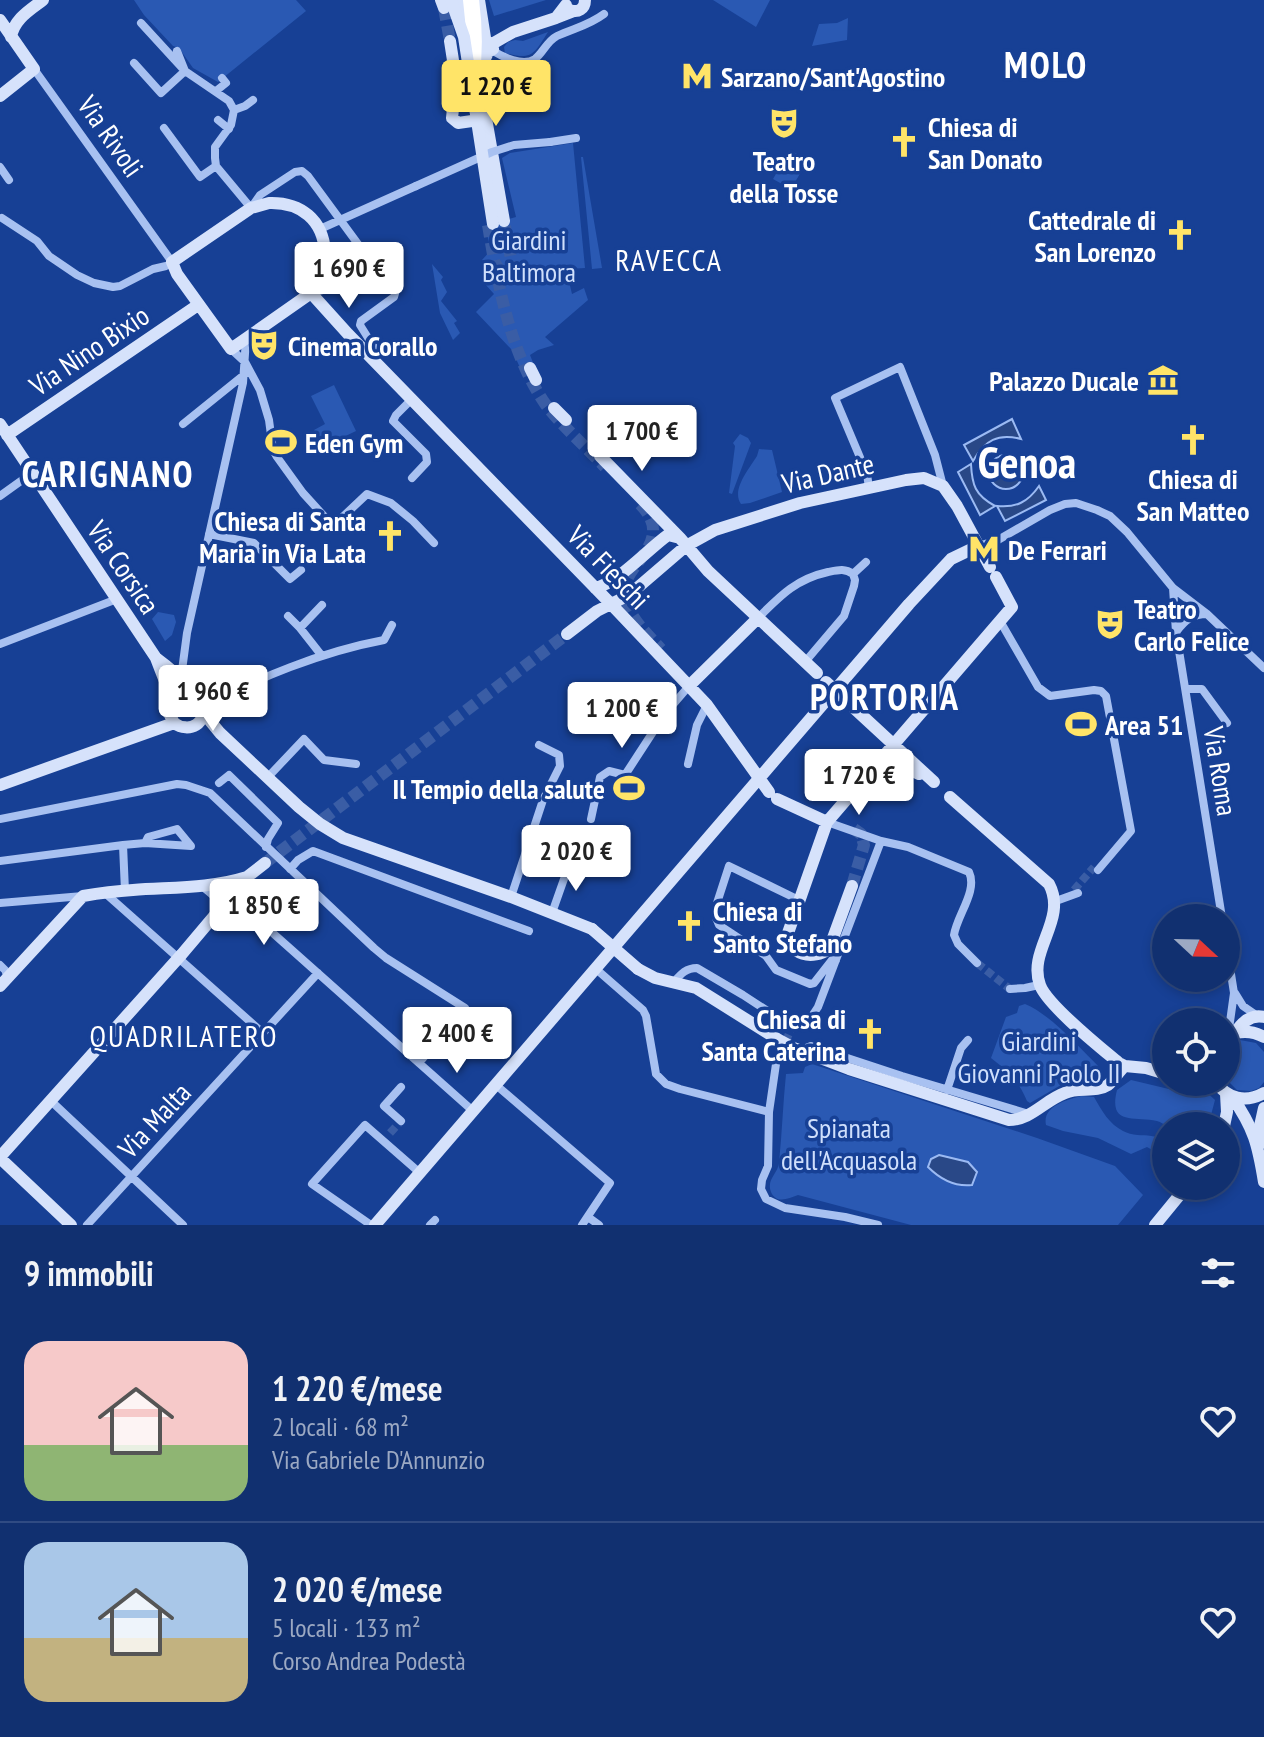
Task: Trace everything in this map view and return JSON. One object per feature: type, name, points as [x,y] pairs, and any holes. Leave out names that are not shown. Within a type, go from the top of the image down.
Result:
[{"type":"highway","points":[[465,87],[475,55],[471,0]]},
{"type":"highway","points":[[449,1],[458,38]]},
{"type":"street","points":[[11,37],[19,19],[43,0]]},
{"type":"street","points":[[479,0],[488,50],[483,101],[496,223]]},
{"type":"street","points":[[488,50],[513,32],[556,18],[569,6],[580,10],[586,1]]},
{"type":"street","points":[[488,50],[504,57],[530,61],[553,38],[586,26],[604,14]]},
{"type":"street","name":"Via Rivoli","points":[[0,20],[172,262]]},
{"type":"street","points":[[141,23],[185,71],[229,101],[234,110],[229,129],[215,147],[216,166],[251,208]]},
{"type":"street","points":[[458,38],[465,87],[496,223]]},
{"type":"street","points":[[458,38],[472,119],[496,223]]},
{"type":"street","points":[[177,51],[185,71]]},
{"type":"street","points":[[134,63],[161,93],[185,71]]},
{"type":"street","points":[[0,96],[34,69]]},
{"type":"street","points":[[216,91],[226,83],[222,78]]},
{"type":"street","points":[[465,87],[452,112],[453,121],[458,123],[472,119],[483,101]]},
{"type":"street","points":[[234,110],[253,100]]},
{"type":"street","points":[[218,120],[229,129]]},
{"type":"street","points":[[164,128],[200,177],[216,166]]},
{"type":"street","points":[[320,229],[492,152],[514,145],[576,138]]},
{"type":"street","points":[[0,167],[9,180]]},
{"type":"street","points":[[251,208],[260,195],[295,172],[302,171],[369,259]]},
{"type":"street","points":[[2,218],[37,241],[49,256],[77,275],[113,287],[166,266],[251,208],[269,203],[287,204],[305,212],[320,229],[324,242],[325,269],[321,281],[311,293],[231,349]]},
{"type":"street","points":[[311,293],[327,289],[369,259],[374,259],[396,290],[394,297],[361,321],[360,325],[375,349]]},
{"type":"street","points":[[172,262],[198,305],[231,349],[245,362],[264,399],[273,450],[303,493],[333,526],[367,494],[391,503],[434,543]]},
{"type":"street","name":"Via Fieschi","points":[[311,293],[707,705],[773,795],[827,822]]},
{"type":"street","name":"Via Nino Bixio","points":[[4,430],[198,305]]},
{"type":"street","points":[[180,679],[245,374],[246,339]]},
{"type":"street","points":[[835,953],[805,955],[792,947],[788,940],[827,822],[1012,607],[943,486],[935,455],[900,367],[835,398],[867,474],[869,488]]},
{"type":"street","points":[[530,368],[536,380]]},
{"type":"street","points":[[183,424],[245,374]]},
{"type":"street","points":[[412,399],[393,421],[426,454],[427,462],[412,478]]},
{"type":"street","points":[[554,408],[566,420]]},
{"type":"street","name":"Via Corsica","points":[[4,430],[156,658]]},
{"type":"street","points":[[600,456],[708,571],[932,780],[901,767],[889,766],[867,775]]},
{"type":"street","points":[[2,491],[32,473]]},
{"type":"street","name":"Via Dante","points":[[683,542],[744,519],[800,503],[906,480],[924,478],[943,486]]},
{"type":"street","points":[[420,1173],[386,1137],[365,1125],[312,1184],[373,1225],[420,1173],[496,1085],[759,778],[826,682],[951,559],[998,540],[1050,510],[1076,503],[1110,516],[1173,588],[1207,614],[1264,668]]},
{"type":"street","points":[[209,534],[254,543],[290,579],[301,570]]},
{"type":"street","points":[[595,588],[614,578],[668,535],[683,542]]},
{"type":"street","points":[[567,634],[597,611],[629,595],[683,542]]},
{"type":"street","points":[[853,574],[866,562]]},
{"type":"street","points":[[591,819],[600,777],[609,771],[625,775],[664,715],[689,686],[786,590],[802,580],[848,570],[855,580],[844,616],[805,662]]},
{"type":"street","name":"Via Roma","points":[[1173,588],[1176,632],[1220,904]]},
{"type":"street","points":[[0,644],[117,599]]},
{"type":"street","points":[[300,628],[322,605]]},
{"type":"street","points":[[1176,632],[1191,617],[1207,614]]},
{"type":"street","points":[[288,616],[322,656]]},
{"type":"street","points":[[1000,621],[1038,687],[1050,696],[1094,690],[1106,696],[1131,831],[1098,867]]},
{"type":"street","points":[[219,732],[194,726],[181,728],[169,713],[173,702],[181,697],[198,705],[322,656],[384,640],[392,625]]},
{"type":"street","points":[[156,658],[180,679],[219,732],[320,824],[343,838],[592,929],[638,969],[655,978],[696,988],[794,1048],[849,1069],[1009,1120],[1030,1114],[1062,1093],[1103,1087],[1125,1066]]},
{"type":"street","points":[[156,658],[173,702]]},
{"type":"street","points":[[1186,689],[1202,689],[1227,723]]},
{"type":"street","points":[[194,726],[198,722],[198,705]]},
{"type":"street","points":[[688,764],[697,725],[707,705]]},
{"type":"street","points":[[0,785],[174,723]]},
{"type":"street","points":[[268,777],[304,739],[324,760],[356,764]]},
{"type":"street","points":[[511,897],[543,800],[560,766],[559,755],[539,745]]},
{"type":"street","points":[[219,783],[229,775],[278,823],[266,847]]},
{"type":"street","points":[[0,819],[177,784],[204,790],[386,958],[465,1008],[419,1063]]},
{"type":"street","points":[[950,797],[1049,884],[1056,901],[1037,965],[1039,985],[1049,1000],[1125,1066],[1152,1070]]},
{"type":"street","points":[[827,822],[908,847],[969,872],[972,876],[971,886],[954,935],[958,944],[977,963]]},
{"type":"street","points":[[0,861],[145,843],[191,846],[177,829],[148,837],[145,843]]},
{"type":"street","points":[[799,900],[729,866],[717,903],[716,918],[722,928],[766,956],[774,969],[814,983],[832,960],[881,841]]},
{"type":"street","points":[[123,845],[125,891]]},
{"type":"street","points":[[290,869],[313,851],[529,931]]},
{"type":"street","points":[[552,913],[570,862]]},
{"type":"street","points":[[71,1225],[0,1158],[179,958],[247,877],[265,863]]},
{"type":"street","points":[[0,903],[203,887],[247,877]]},
{"type":"street","points":[[674,982],[690,968],[697,968],[790,1025],[798,1028],[805,1025],[818,1007],[852,886]]},
{"type":"street","points":[[203,887],[218,903],[215,916]]},
{"type":"street","points":[[105,893],[263,1033]]},
{"type":"street","points":[[1056,901],[1074,893]]},
{"type":"street","points":[[4,982],[83,896]]},
{"type":"street","points":[[231,896],[473,1111]]},
{"type":"street","points":[[52,898],[63,906],[62,918]]},
{"type":"street","points":[[0,965],[5,970],[4,982]]},
{"type":"street","points":[[596,969],[643,1010],[656,1074],[662,1081],[680,1089],[769,1112]]},
{"type":"street","name":"Via Malta","points":[[87,1225],[318,973]]},
{"type":"street","points":[[1010,989],[1039,985]]},
{"type":"street","points":[[1234,993],[1243,1006],[1260,1016]]},
{"type":"street","points":[[1233,1008],[1234,993]]},
{"type":"street","points":[[1240,1026],[1260,1016]]},
{"type":"street","points":[[1240,1034],[1250,1032],[1264,1037]]},
{"type":"street","points":[[947,1090],[961,1048],[968,1040]]},
{"type":"street","points":[[794,1048],[811,1046],[1030,1114]]},
{"type":"street","points":[[776,1064],[769,1112],[768,1166],[761,1189],[766,1199],[797,1211],[878,1225]]},
{"type":"street","points":[[496,1085],[610,1183],[585,1221],[599,1225]]},
{"type":"street","points":[[401,1087],[384,1106],[401,1121]]},
{"type":"street","points":[[1233,1096],[1251,1099],[1264,1093]]},
{"type":"street","points":[[1233,1096],[1264,1108],[1259,1144],[1264,1182]]},
{"type":"street","points":[[1226,1112],[1233,1096]]},
{"type":"street","points":[[1233,1096],[1259,1144],[1264,1168]]},
{"type":"street","points":[[51,1101],[183,1225]]},
{"type":"street","points":[[1155,1225],[1176,1200]]},
{"type":"green space","points":[[134,0],[296,0],[306,11],[218,82],[193,68],[179,48],[173,46]]},
{"type":"green space","points":[[489,0],[546,0],[494,16]]},
{"type":"green space","points":[[713,0],[770,0],[756,27]]},
{"type":"green space","points":[[848,18],[847,40],[812,46],[819,24],[837,23]]},
{"type":"green space","points":[[548,32],[531,54],[505,53],[504,47],[508,42],[523,41]]},
{"type":"green space","name":"Giardini Baltimora","points":[[573,143],[585,268],[566,269],[572,294],[584,288],[588,300],[545,337],[554,345],[530,355],[534,365],[522,372],[512,350],[476,312],[494,294],[485,284],[495,274],[482,260],[491,250],[485,226],[516,217],[502,158],[510,153]]},
{"type":"green space","points":[[790,150],[808,160],[791,189],[773,179]]},
{"type":"green space","points":[[583,157],[602,268],[592,269]]},
{"type":"green space","points":[[432,264],[443,277],[441,280],[447,292],[441,301],[457,321],[454,323],[460,333],[453,340],[440,313]]},
{"type":"green space","points":[[334,385],[356,431],[333,442],[336,447],[326,452],[314,430],[325,424],[311,396]]},
{"type":"green space","points":[[740,434],[751,443],[732,494],[729,493],[733,443]]},
{"type":"green space","points":[[759,449],[772,450],[782,492],[741,504],[738,492]]},
{"type":"green space","points":[[158,612],[174,615],[176,622],[172,635],[165,641],[152,619]]},
{"type":"green space","name":"Giardini Giovanni Paolo II","points":[[1025,1004],[1064,1032],[1100,1068],[1098,1073],[1061,1085],[1030,1103],[1027,1101],[1012,1077],[991,1058],[1006,1017],[1017,1013],[1019,1006]]},
{"type":"green space","points":[[1240,1040],[1256,1043],[1264,1052],[1264,1082],[1251,1091],[1240,1090]]},
{"type":"green space","name":"Spianata dell'Acquasola","points":[[812,1064],[1115,1166],[1143,1195],[1118,1225],[911,1225],[798,1195],[783,1200],[776,1198],[770,1184],[779,1163],[786,1074],[803,1073],[805,1067]]},
{"type":"green space","points":[[1131,1080],[1152,1085],[1152,1096],[1211,1096],[1215,1100],[1212,1112],[1152,1112],[1152,1120],[1120,1114],[1115,1101],[1117,1090]]},
{"type":"green space","points":[[1081,1096],[1094,1097],[1118,1128],[1130,1134],[1152,1136],[1152,1150],[1147,1147],[1131,1154],[1098,1138],[1046,1125],[1048,1113],[1063,1102]]},
{"type":"shaded area","points":[[1012,419],[1021,439],[1005,437],[993,440],[982,448],[973,461],[964,445]]},
{"type":"shaded area","points":[[1006,455],[1018,460],[1023,472],[1018,484],[1006,489],[994,484],[989,472],[994,460]]},
{"type":"shaded area","points":[[971,464],[976,489],[995,506],[980,515],[958,472]]},
{"type":"shaded area","points":[[1039,486],[1046,500],[1005,521],[997,506],[1021,503]]},
{"type":"shaded area","points":[[939,1155],[968,1162],[977,1172],[972,1185],[953,1183],[928,1167],[931,1159]]},
{"type":"tunnel","points":[[444,8],[450,41]]},
{"type":"tunnel","points":[[495,263],[501,272],[511,270],[504,221]]},
{"type":"tunnel","points":[[488,225],[501,295],[523,364],[546,405],[605,467]]},
{"type":"tunnel","points":[[640,504],[650,518],[653,532],[650,543],[624,587],[625,599],[635,619],[661,649]]},
{"type":"tunnel","points":[[265,863],[567,634]]},
{"type":"tunnel","points":[[852,886],[864,845],[861,834],[854,829]]},
{"type":"tunnel","points":[[1074,890],[1094,867]]},
{"type":"tunnel","points":[[977,963],[1010,989]]},
{"type":"tunnel","points":[[776,1064],[791,1029]]},
{"type":"tunnel","points":[[390,1133],[401,1121]]},
{"type":"place","name":"Sarzano/Sant'Agostino","points":[[697,76]]},
{"type":"place","name":"Teatro della Tosse","points":[[784,123]]},
{"type":"place","name":"Chiesa di San Donato","points":[[904,142]]},
{"type":"place","name":"Cattedrale di San Lorenzo","points":[[1180,235]]},
{"type":"place","name":"Cinema Corallo","points":[[264,345]]},
{"type":"place","name":"Palazzo Ducale","points":[[1163,380]]},
{"type":"place","name":"Chiesa di San Matteo","points":[[1193,440]]},
{"type":"place","name":"Eden Gym","points":[[281,442]]},
{"type":"place","name":"Chiesa di Santa Maria in Via Lata","points":[[390,536]]},
{"type":"place","name":"De Ferrari","points":[[984,549]]},
{"type":"place","name":"Teatro Carlo Felice","points":[[1110,624]]},
{"type":"place","name":"Area 51","points":[[1081,724]]},
{"type":"place","name":"Il Tempio della salute","points":[[629,788]]},
{"type":"place","name":"Chiesa di Santo Stefano","points":[[689,926]]},
{"type":"place","name":"Chiesa di Santa Caterina","points":[[870,1034]]},
{"type":"district","name":"MOLO","points":[[1046,64]]},
{"type":"district","name":"RAVECCA","points":[[669,259]]},
{"type":"district","name":"Genoa","points":[[1027,461]]},
{"type":"district","name":"CARIGNANO","points":[[108,473]]},
{"type":"district","name":"PORTORIA","points":[[885,696]]},
{"type":"district","name":"QUADRILATERO","points":[[184,1035]]}]
